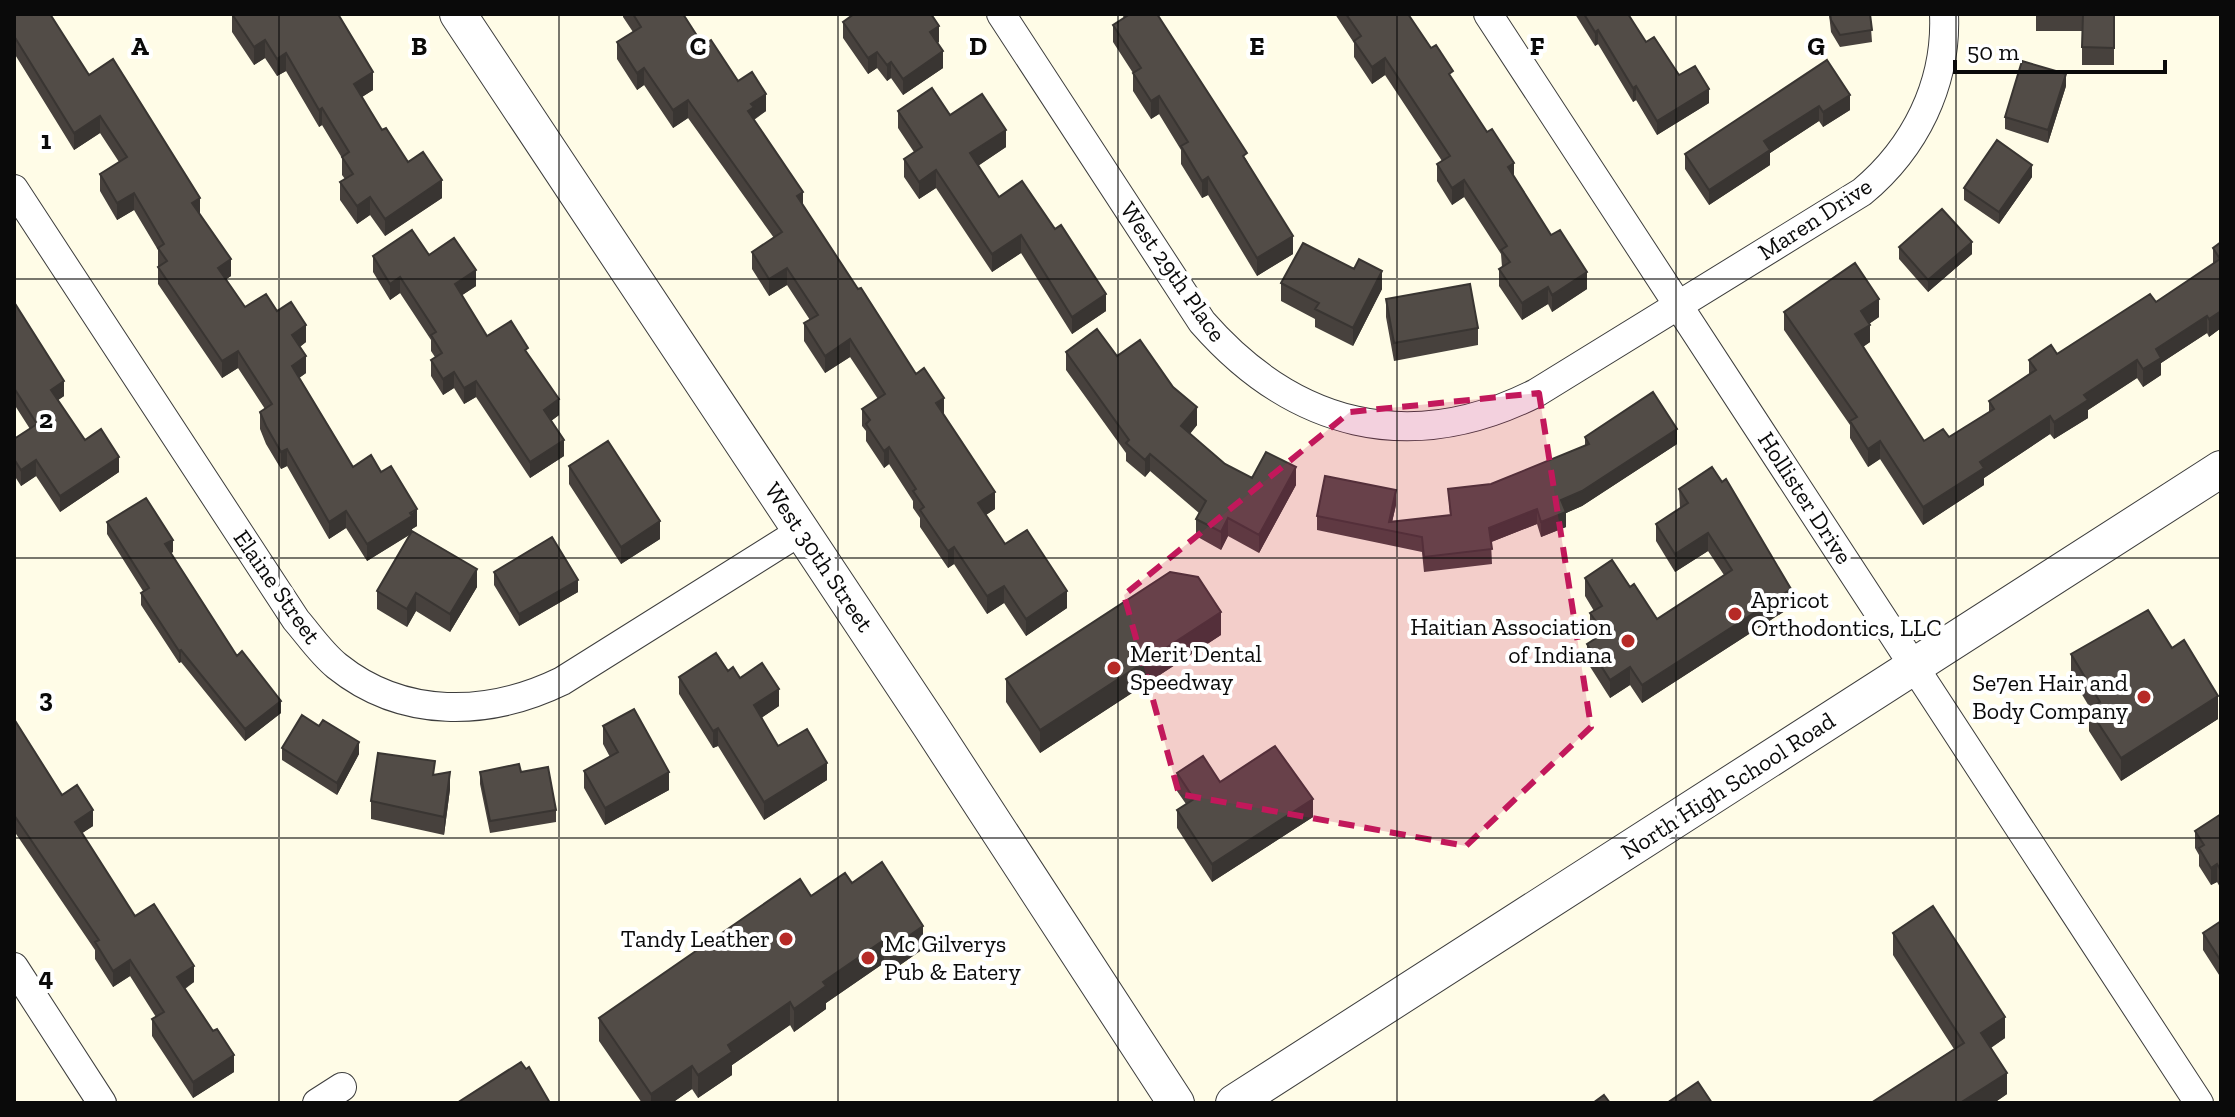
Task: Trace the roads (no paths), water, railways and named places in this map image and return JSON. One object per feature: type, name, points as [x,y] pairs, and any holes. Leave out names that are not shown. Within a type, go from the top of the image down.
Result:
[{"type":"street","name":"West 30th Street","points":[[458,14],[1176,1103]]},
{"type":"street","name":"West 29th Place","points":[[1001,14],[1202,322],[1227,351],[1267,383],[1311,408],[1348,420],[1399,427],[1437,425],[1487,415],[1536,393],[1679,306]]},
{"type":"street","name":"Hollister Drive","points":[[1488,14],[2199,1103]]},
{"type":"street","name":"Maren Drive","points":[[1679,306],[1842,206],[1890,166],[1913,135],[1934,89],[1943,51],[1944,14]]},
{"type":"street","name":"Elaine Street","points":[[14,189],[296,620],[340,668],[385,694],[448,709],[489,707],[525,698],[575,673],[801,531]]},
{"type":"street","name":"North High School Road","points":[[1234,1103],[2221,469]]},
{"type":"street","points":[[14,967],[102,1103]]},
{"type":"street","points":[[317,1103],[342,1087]]},
{"type":"place","name":"Apricot Orthodontics, LLC","points":[[1735,614]]},
{"type":"place","name":"Haitian Association of Indiana","points":[[1628,641]]},
{"type":"place","name":"Merit Dental Speedway","points":[[1114,668]]},
{"type":"place","name":"Se7en Hair and Body Company","points":[[2144,697]]},
{"type":"place","name":"Tandy Leather","points":[[786,939]]},
{"type":"place","name":"Mc Gilverys Pub & Eatery","points":[[868,958]]}]
